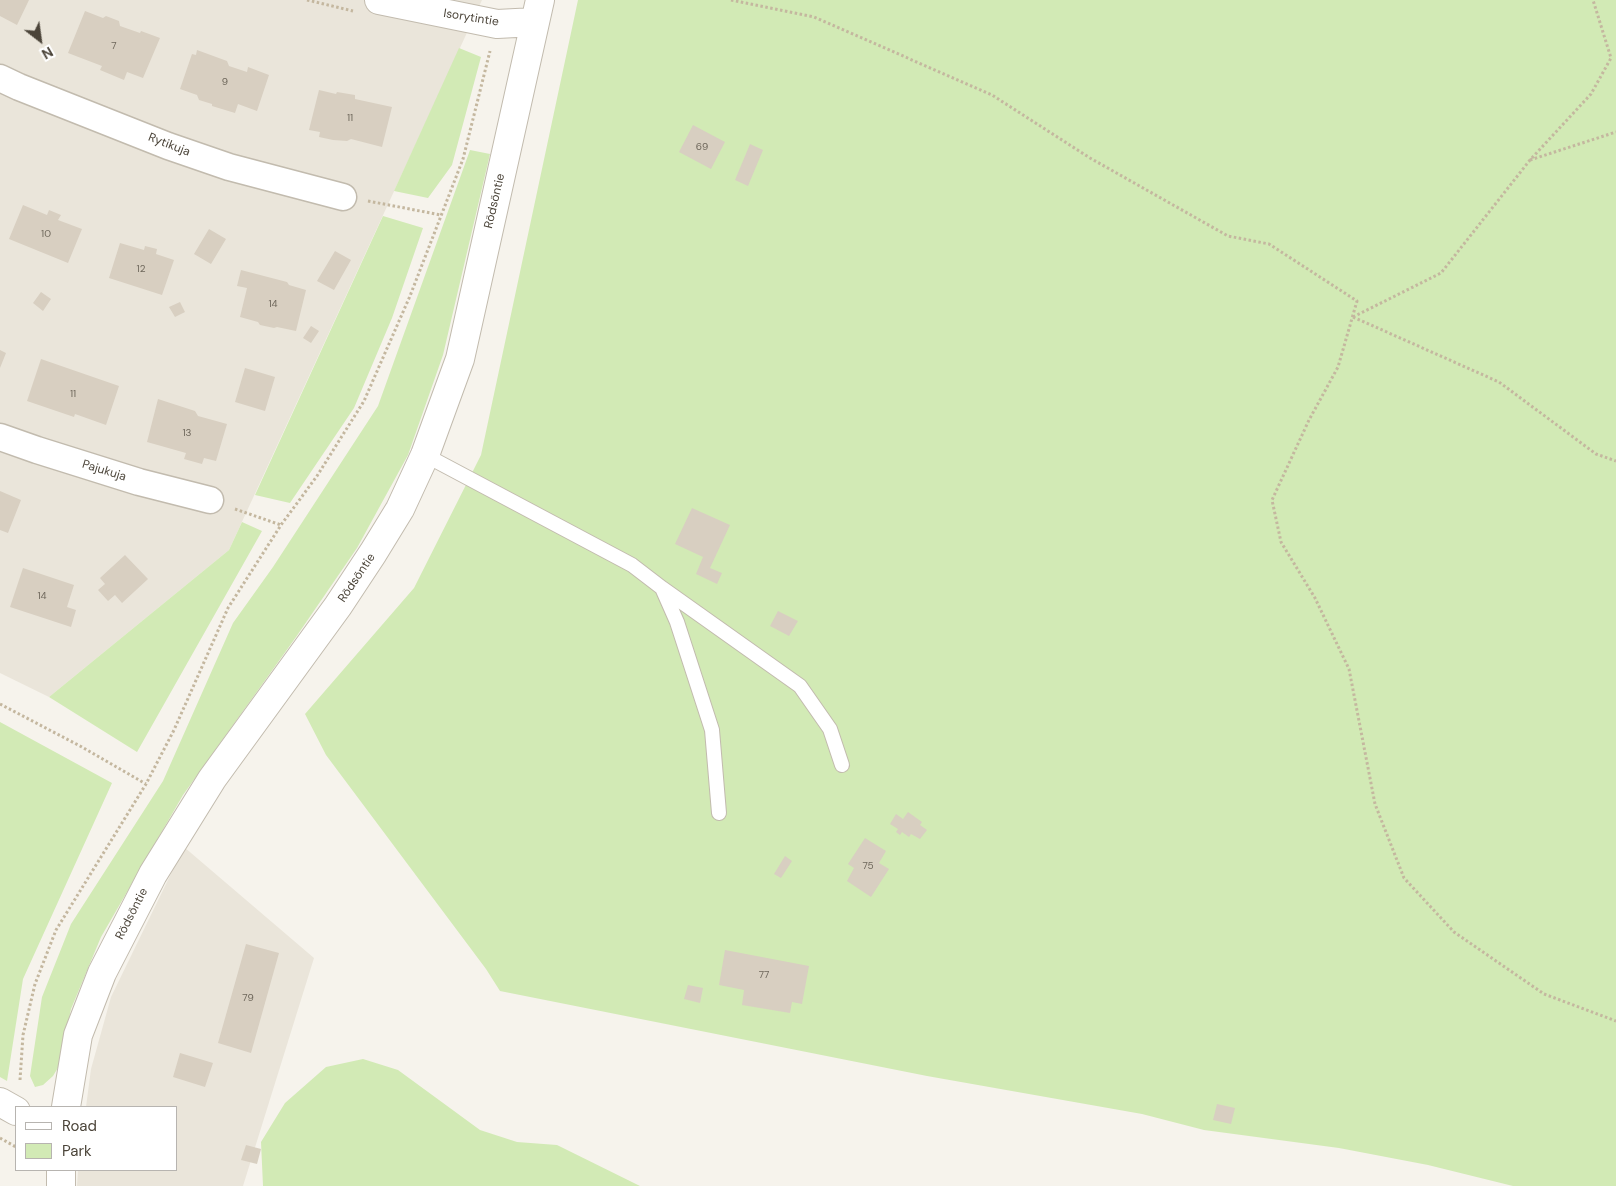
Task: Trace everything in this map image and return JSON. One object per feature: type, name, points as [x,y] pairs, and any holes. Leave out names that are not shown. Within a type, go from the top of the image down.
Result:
[{"type":"street","name":"Isorytintie","points":[[379,0],[498,24],[538,11]]},
{"type":"street","name":"Rödsöntie","points":[[66,1106],[78,1035],[102,973],[153,874],[212,779],[332,614],[373,553],[400,509],[425,455],[460,359],[538,11]]},
{"type":"street","name":"Rytikuja","points":[[0,78],[168,146],[229,167],[343,197]]},
{"type":"street","name":"Pajukuja","points":[[0,437],[139,482],[210,500]]},
{"type":"street","points":[[61,1171],[61,1186]]},
{"type":"lane","points":[[425,455],[632,565],[800,686],[830,729],[842,765]]},
{"type":"lane","points":[[662,588],[677,622],[712,730],[719,813]]},
{"type":"path","points":[[731,0],[814,17],[992,96],[1090,158],[1228,236],[1269,244],[1357,301],[1338,367],[1309,420],[1272,500],[1281,542],[1315,598],[1348,669],[1375,804],[1404,878],[1454,932],[1544,994],[1616,1021]]},
{"type":"path","points":[[1352,317],[1441,273],[1530,160],[1591,94],[1611,58],[1593,0]]},
{"type":"path","points":[[13,1101],[20,1080],[23,1035],[35,984],[56,930],[146,784],[174,730],[228,608],[281,525],[317,476],[364,400],[410,296],[463,159],[498,24]]},
{"type":"path","points":[[1530,160],[1616,132]]},
{"type":"path","points":[[343,197],[441,215]]},
{"type":"path","points":[[1352,317],[1499,382],[1596,454],[1616,461]]},
{"type":"path","points":[[210,500],[281,525]]},
{"type":"path","points":[[0,704],[80,746],[146,784]]},
{"type":"path","points":[[0,1138],[15,1146]]},
{"type":"shaded area","points":[[0,0],[482,0],[229,550],[49,697],[0,673]]},
{"type":"shaded area","points":[[184,847],[314,958],[243,1186],[77,1186],[78,1171],[178,1171],[178,1106],[86,1106],[91,1069],[111,997]]},
{"type":"green space","points":[[578,0],[1616,0],[1616,1186],[1513,1186],[1428,1165],[1339,1148],[1204,1130],[1142,1114],[927,1076],[500,991],[486,969],[326,755],[305,714],[414,588],[481,455]]},
{"type":"green space","points":[[459,48],[481,57],[452,165],[428,198],[394,191]]},
{"type":"green space","points":[[470,150],[490,154],[443,355],[408,455],[357,548],[183,795],[101,937],[71,1009],[59,1066],[53,1076],[43,1085],[35,1087],[30,1076],[42,997],[71,924],[163,781],[233,623],[273,567],[378,406]]},
{"type":"green space","points":[[383,216],[423,228],[392,318],[354,408],[290,503],[255,495]]},
{"type":"green space","points":[[242,522],[262,531],[137,752],[49,697],[229,550]]},
{"type":"green space","points":[[0,722],[112,783],[23,979],[7,1081],[0,1077]]},
{"type":"green space","points":[[363,1059],[398,1070],[480,1130],[517,1142],[557,1145],[640,1186],[263,1186],[261,1142],[285,1103],[326,1067]]},
{"type":"building","points":[[0,0],[29,0],[17,25],[0,16]]},
{"type":"building","points":[[85,11],[103,18],[106,16],[119,21],[120,26],[160,38],[143,78],[127,72],[124,80],[100,70],[102,66],[68,53]]},
{"type":"building","points":[[197,50],[227,61],[229,66],[247,72],[248,67],[269,75],[257,111],[238,104],[235,113],[212,106],[212,104],[199,100],[197,95],[180,89],[192,54],[196,55]]},
{"type":"building","points":[[319,90],[336,94],[337,92],[355,95],[355,99],[392,107],[382,147],[351,139],[347,141],[319,137],[320,132],[309,130]]},
{"type":"building","points":[[693,125],[725,142],[711,169],[679,152]]},
{"type":"building","points":[[750,144],[763,150],[748,186],[735,180]]},
{"type":"building","points":[[23,205],[47,215],[49,210],[61,215],[58,220],[82,229],[68,263],[9,239]]},
{"type":"building","points":[[209,229],[226,239],[211,264],[194,254]]},
{"type":"building","points":[[120,243],[144,250],[145,246],[157,249],[156,254],[174,260],[162,295],[109,278]]},
{"type":"building","points":[[335,251],[351,260],[334,290],[317,281]]},
{"type":"building","points":[[241,270],[287,282],[289,285],[306,290],[296,331],[260,325],[258,322],[240,317],[247,288],[237,286]]},
{"type":"building","points":[[41,292],[51,299],[43,311],[33,303]]},
{"type":"building","points":[[180,302],[185,312],[175,317],[169,307]]},
{"type":"building","points":[[311,326],[319,331],[311,343],[303,338]]},
{"type":"building","points":[[0,350],[6,353],[0,368]]},
{"type":"building","points":[[41,359],[119,386],[106,425],[75,414],[74,417],[27,401]]},
{"type":"building","points":[[245,368],[275,377],[265,411],[235,402]]},
{"type":"building","points":[[158,399],[195,411],[198,416],[227,424],[216,461],[204,458],[202,464],[184,459],[186,453],[147,442]]},
{"type":"building","points":[[0,491],[21,500],[8,533],[0,530]]},
{"type":"building","points":[[692,508],[730,525],[710,568],[722,573],[717,584],[696,574],[703,557],[675,544]]},
{"type":"building","points":[[125,555],[148,579],[122,603],[115,595],[108,601],[98,590],[105,584],[100,578]]},
{"type":"building","points":[[23,568],[74,585],[67,607],[76,610],[71,627],[10,607]]},
{"type":"building","points":[[778,611],[798,621],[789,636],[770,626]]},
{"type":"building","points":[[908,812],[922,822],[920,825],[927,830],[920,839],[911,834],[909,837],[902,832],[900,835],[896,832],[898,829],[890,824],[896,814],[903,819]]},
{"type":"building","points":[[865,838],[886,851],[879,863],[889,869],[871,897],[847,881],[854,868],[848,864]]},
{"type":"building","points":[[785,856],[792,861],[781,878],[774,874]]},
{"type":"building","points":[[246,944],[279,953],[251,1053],[218,1043]]},
{"type":"building","points":[[725,950],[809,966],[802,1004],[792,1002],[790,1013],[742,1005],[744,990],[719,985]]},
{"type":"building","points":[[688,985],[703,988],[700,1003],[684,999]]},
{"type":"building","points":[[180,1053],[213,1063],[205,1087],[173,1077]]},
{"type":"building","points":[[1217,1104],[1235,1108],[1231,1124],[1213,1120]]},
{"type":"building","points":[[246,1145],[261,1149],[257,1164],[241,1160]]}]
